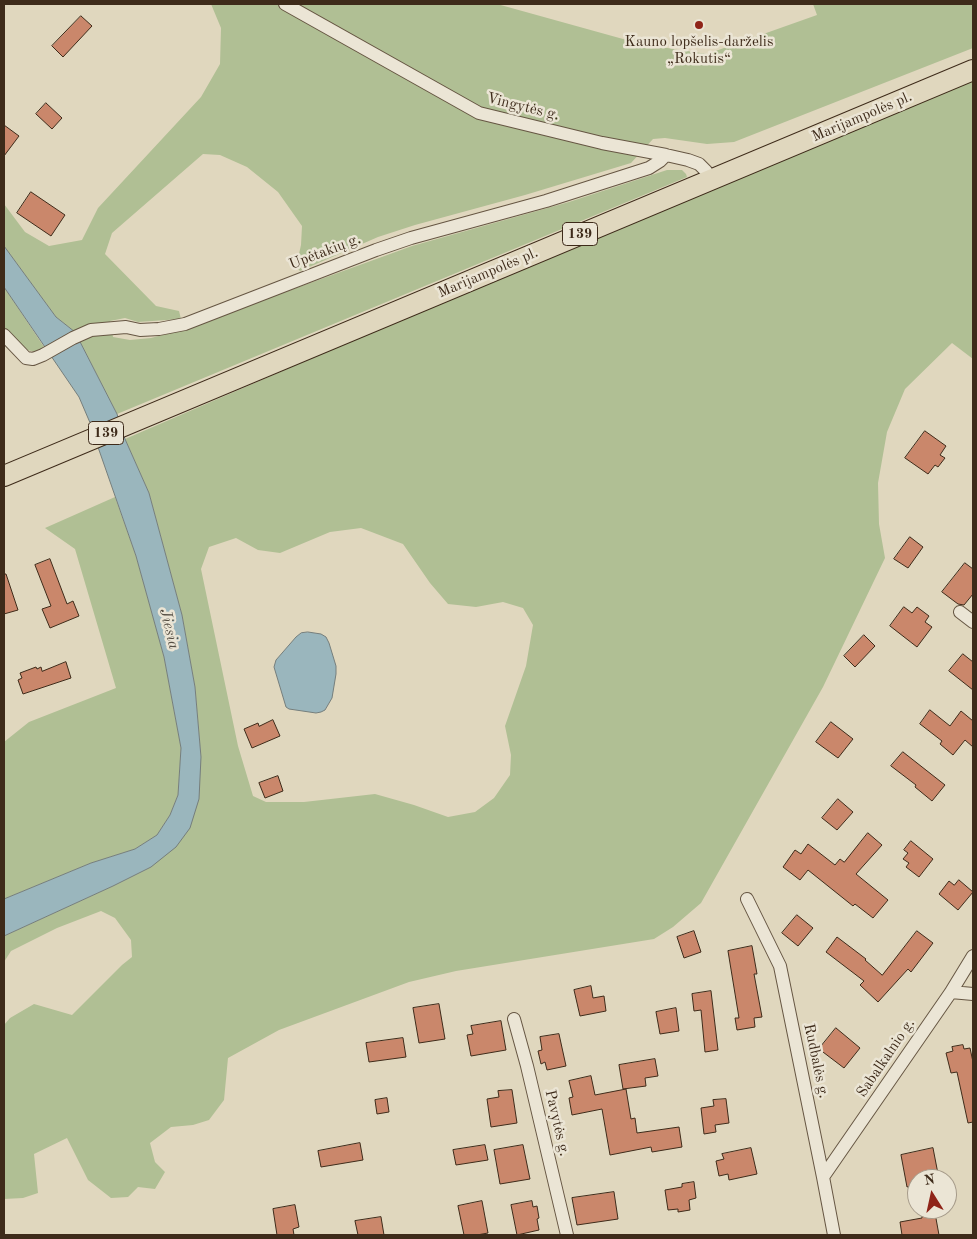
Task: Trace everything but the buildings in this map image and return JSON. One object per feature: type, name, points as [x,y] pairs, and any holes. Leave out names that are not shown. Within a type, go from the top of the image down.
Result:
[{"type":"main road","name":"Marijampolės pl.","points":[[4,476],[973,70]]},
{"type":"street","name":"Vingytės g.","points":[[285,4],[478,113],[699,164],[711,180]]},
{"type":"street","name":"Upėtakių g.","points":[[4,335],[26,358],[33,359],[91,330],[126,327],[140,330],[159,329],[185,324],[411,238],[546,201],[649,168],[666,155]]},
{"type":"street","points":[[960,612],[973,622]]},
{"type":"street","name":"Rudbalės g.","points":[[747,899],[780,966],[834,1235]]},
{"type":"street","name":"Sabalkalnio g.","points":[[823,1177],[973,956]]},
{"type":"street","points":[[950,992],[973,994]]},
{"type":"street","name":"Pavytės g.","points":[[514,1019],[567,1235]]},
{"type":"green space","points":[[211,4],[497,4],[641,44],[707,54],[817,15],[813,4],[973,4],[973,48],[734,142],[707,144],[665,138],[653,139],[631,163],[378,237],[300,271],[296,267],[301,245],[302,226],[278,192],[247,167],[220,155],[203,154],[112,233],[105,254],[156,306],[179,311],[181,319],[138,322],[125,318],[110,321],[113,337],[130,340],[151,338],[178,331],[412,246],[569,202],[667,170],[682,170],[687,177],[117,414],[75,332],[56,317],[4,246],[4,204],[25,232],[49,246],[82,240],[98,208],[201,97],[220,64],[221,28]]},
{"type":"green space","points":[[973,80],[973,359],[952,343],[905,389],[887,432],[878,483],[879,524],[885,558],[823,687],[701,903],[673,927],[654,939],[456,971],[409,982],[279,1030],[228,1058],[224,1100],[209,1120],[193,1125],[171,1127],[150,1143],[155,1162],[165,1172],[155,1189],[138,1187],[128,1197],[111,1198],[88,1180],[67,1138],[34,1154],[38,1193],[23,1198],[4,1199],[4,1025],[10,1018],[34,1004],[72,1015],[132,957],[131,940],[115,918],[101,911],[57,928],[11,951],[4,962],[4,936],[151,867],[201,757],[195,687],[182,615],[149,493],[125,439],[382,328]],"holes":[[[361,528],[403,544],[430,583],[448,604],[476,607],[503,602],[523,608],[533,625],[526,666],[505,726],[511,755],[510,775],[494,798],[475,812],[448,817],[375,794],[304,802],[266,802],[253,796],[238,746],[201,569],[209,547],[236,538],[258,550],[280,553],[330,532]]]},
{"type":"green space","points":[[4,287],[44,347],[37,352],[21,349],[4,330]]},
{"type":"green space","points":[[115,497],[136,556],[164,657],[181,748],[178,795],[170,815],[157,835],[135,849],[91,863],[4,899],[4,742],[29,722],[116,688],[75,549],[45,528]]},
{"type":"water","name":"Jiesia","points":[[4,246],[56,317],[75,332],[117,414],[125,439],[149,493],[182,615],[195,687],[201,757],[199,799],[190,828],[176,847],[151,867],[4,936],[4,899],[91,863],[135,849],[157,835],[170,815],[178,795],[181,748],[164,657],[136,556],[91,425],[79,397],[4,287]]},
{"type":"water","points":[[301,633],[321,634],[326,637],[336,666],[332,698],[325,710],[316,713],[286,707],[274,667],[276,660],[296,637]]},
{"type":"place","name":"Kauno lopšelis-darželis „Rokutis“","points":[[699,25]]}]
